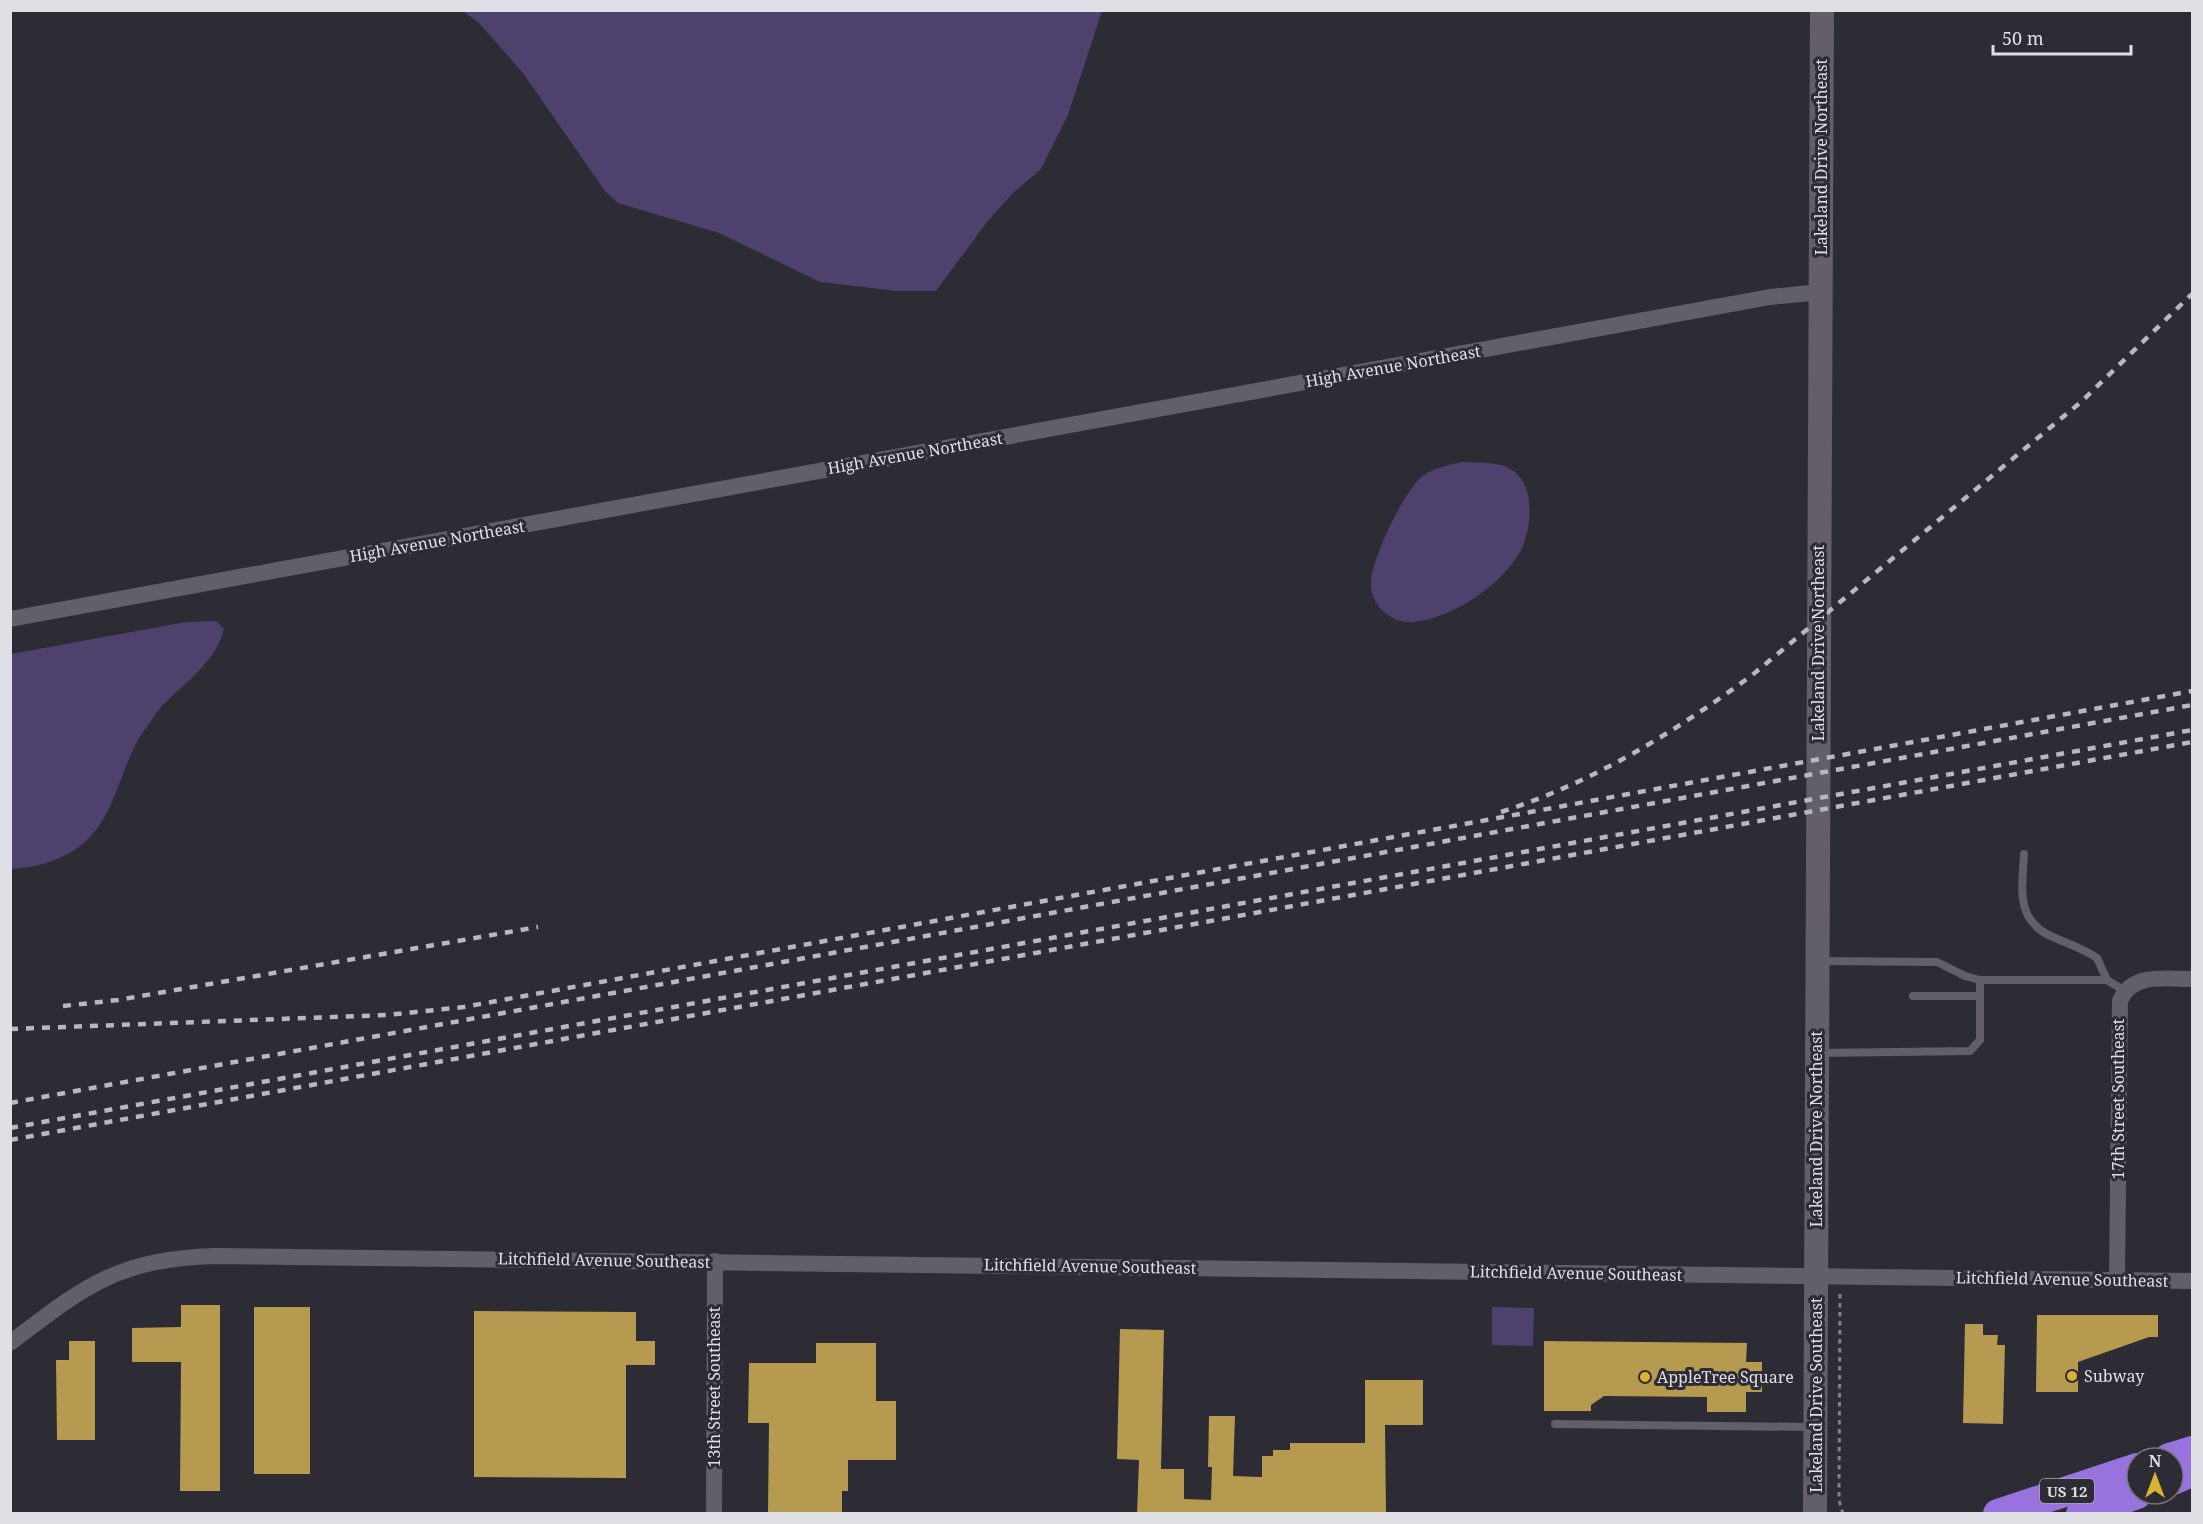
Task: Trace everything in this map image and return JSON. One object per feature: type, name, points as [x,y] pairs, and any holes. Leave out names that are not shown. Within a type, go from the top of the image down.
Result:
[{"type":"highway","name":"US 12","points":[[1998,1514],[2125,1471]]},
{"type":"highway","name":"US 12","points":[[2081,1514],[2125,1498]]},
{"type":"main road","name":"Lakeland Drive Northeast","points":[[1822,10],[1816,1053],[1826,1277]]},
{"type":"main road","name":"Lakeland Drive Southeast","points":[[1815,1514],[1815,1427],[1826,1277]]},
{"type":"street","name":"High Avenue Northeast","points":[[10,619],[1759,300],[1821,292]]},
{"type":"street","points":[[2125,990],[2137,981],[2146,979],[2193,979]]},
{"type":"street","name":"17th Street Southeast","points":[[2117,1280],[2118,1012],[2125,990]]},
{"type":"street","name":"Litchfield Avenue Southeast","points":[[10,1343],[86,1287],[130,1267],[164,1259],[216,1256],[2193,1281]]},
{"type":"street","name":"13th Street Southeast","points":[[714,1514],[715,1261]]},
{"type":"lane","points":[[2024,854],[2023,902],[2029,922],[2047,935],[2097,958],[2107,980]]},
{"type":"lane","points":[[1817,962],[1937,962],[1965,976],[1980,980],[2107,980],[2125,990]]},
{"type":"lane","points":[[1816,1053],[1970,1050],[1980,1040],[1980,980]]},
{"type":"lane","points":[[1913,996],[1980,996]]},
{"type":"lane","points":[[1556,1424],[1815,1427]]},
{"type":"path","points":[[1826,1277],[1841,1301],[1839,1500],[1843,1514]]},
{"type":"shaded area","points":[[463,11],[1102,11],[1068,115],[1041,169],[1013,193],[987,222],[936,291],[897,291],[820,282],[719,233],[618,203],[605,191],[523,73],[479,23]]},
{"type":"shaded area","points":[[1463,462],[1501,465],[1512,470],[1522,480],[1526,488],[1530,513],[1521,550],[1502,575],[1475,598],[1460,607],[1414,622],[1404,622],[1394,618],[1378,606],[1371,589],[1372,573],[1382,543],[1416,482],[1433,470]]},
{"type":"shaded area","points":[[216,621],[224,629],[214,652],[207,662],[162,706],[143,732],[135,745],[112,803],[96,829],[86,841],[61,858],[31,867],[11,869],[11,654],[186,622]]},
{"type":"shaded area","points":[[1492,1307],[1534,1308],[1533,1346],[1492,1345]]},
{"type":"building","points":[[181,1305],[220,1305],[220,1491],[180,1491],[181,1362],[132,1362],[132,1328],[181,1327]]},
{"type":"building","points":[[254,1307],[310,1307],[310,1474],[254,1474]]},
{"type":"building","points":[[474,1311],[636,1312],[636,1341],[655,1341],[655,1365],[626,1365],[626,1478],[474,1477]]},
{"type":"building","points":[[2037,1315],[2158,1315],[2158,1337],[2149,1337],[2078,1362],[2078,1392],[2036,1392]]},
{"type":"building","points":[[1965,1324],[1983,1324],[1983,1335],[1998,1335],[1997,1345],[2005,1345],[2003,1424],[1963,1423]]},
{"type":"building","points":[[1120,1329],[1164,1330],[1161,1469],[1184,1469],[1184,1499],[1211,1500],[1212,1467],[1208,1467],[1209,1416],[1235,1416],[1233,1476],[1262,1477],[1262,1456],[1273,1456],[1273,1450],[1290,1450],[1290,1443],[1365,1443],[1365,1380],[1423,1380],[1423,1425],[1385,1425],[1386,1514],[1137,1514],[1139,1460],[1117,1459]]},
{"type":"building","points":[[69,1341],[95,1341],[95,1440],[57,1440],[56,1360],[69,1360]]},
{"type":"building","name":"AppleTree Square","points":[[1544,1341],[1747,1343],[1746,1362],[1762,1362],[1762,1392],[1746,1392],[1746,1412],[1707,1412],[1707,1397],[1604,1396],[1591,1405],[1591,1411],[1544,1411]]},
{"type":"building","points":[[816,1343],[876,1343],[876,1401],[896,1401],[896,1460],[848,1460],[848,1491],[842,1491],[842,1512],[768,1512],[769,1423],[748,1423],[749,1363],[816,1363]]},
{"type":"railway","points":[[1501,812],[1568,786],[1632,754],[1692,717],[1751,676],[2081,402],[2192,294]]},
{"type":"railway","points":[[10,1029],[387,1015],[464,1007],[2192,691]]},
{"type":"railway","points":[[10,1103],[2192,705]]},
{"type":"railway","points":[[10,1128],[2192,730]]},
{"type":"railway","points":[[10,1140],[2192,742]]},
{"type":"railway","points":[[63,1006],[118,1000],[538,927]]},
{"type":"place","name":"Subway","points":[[2072,1376]]},
{"type":"place","name":"AppleTree Square","points":[[1645,1377]]}]
